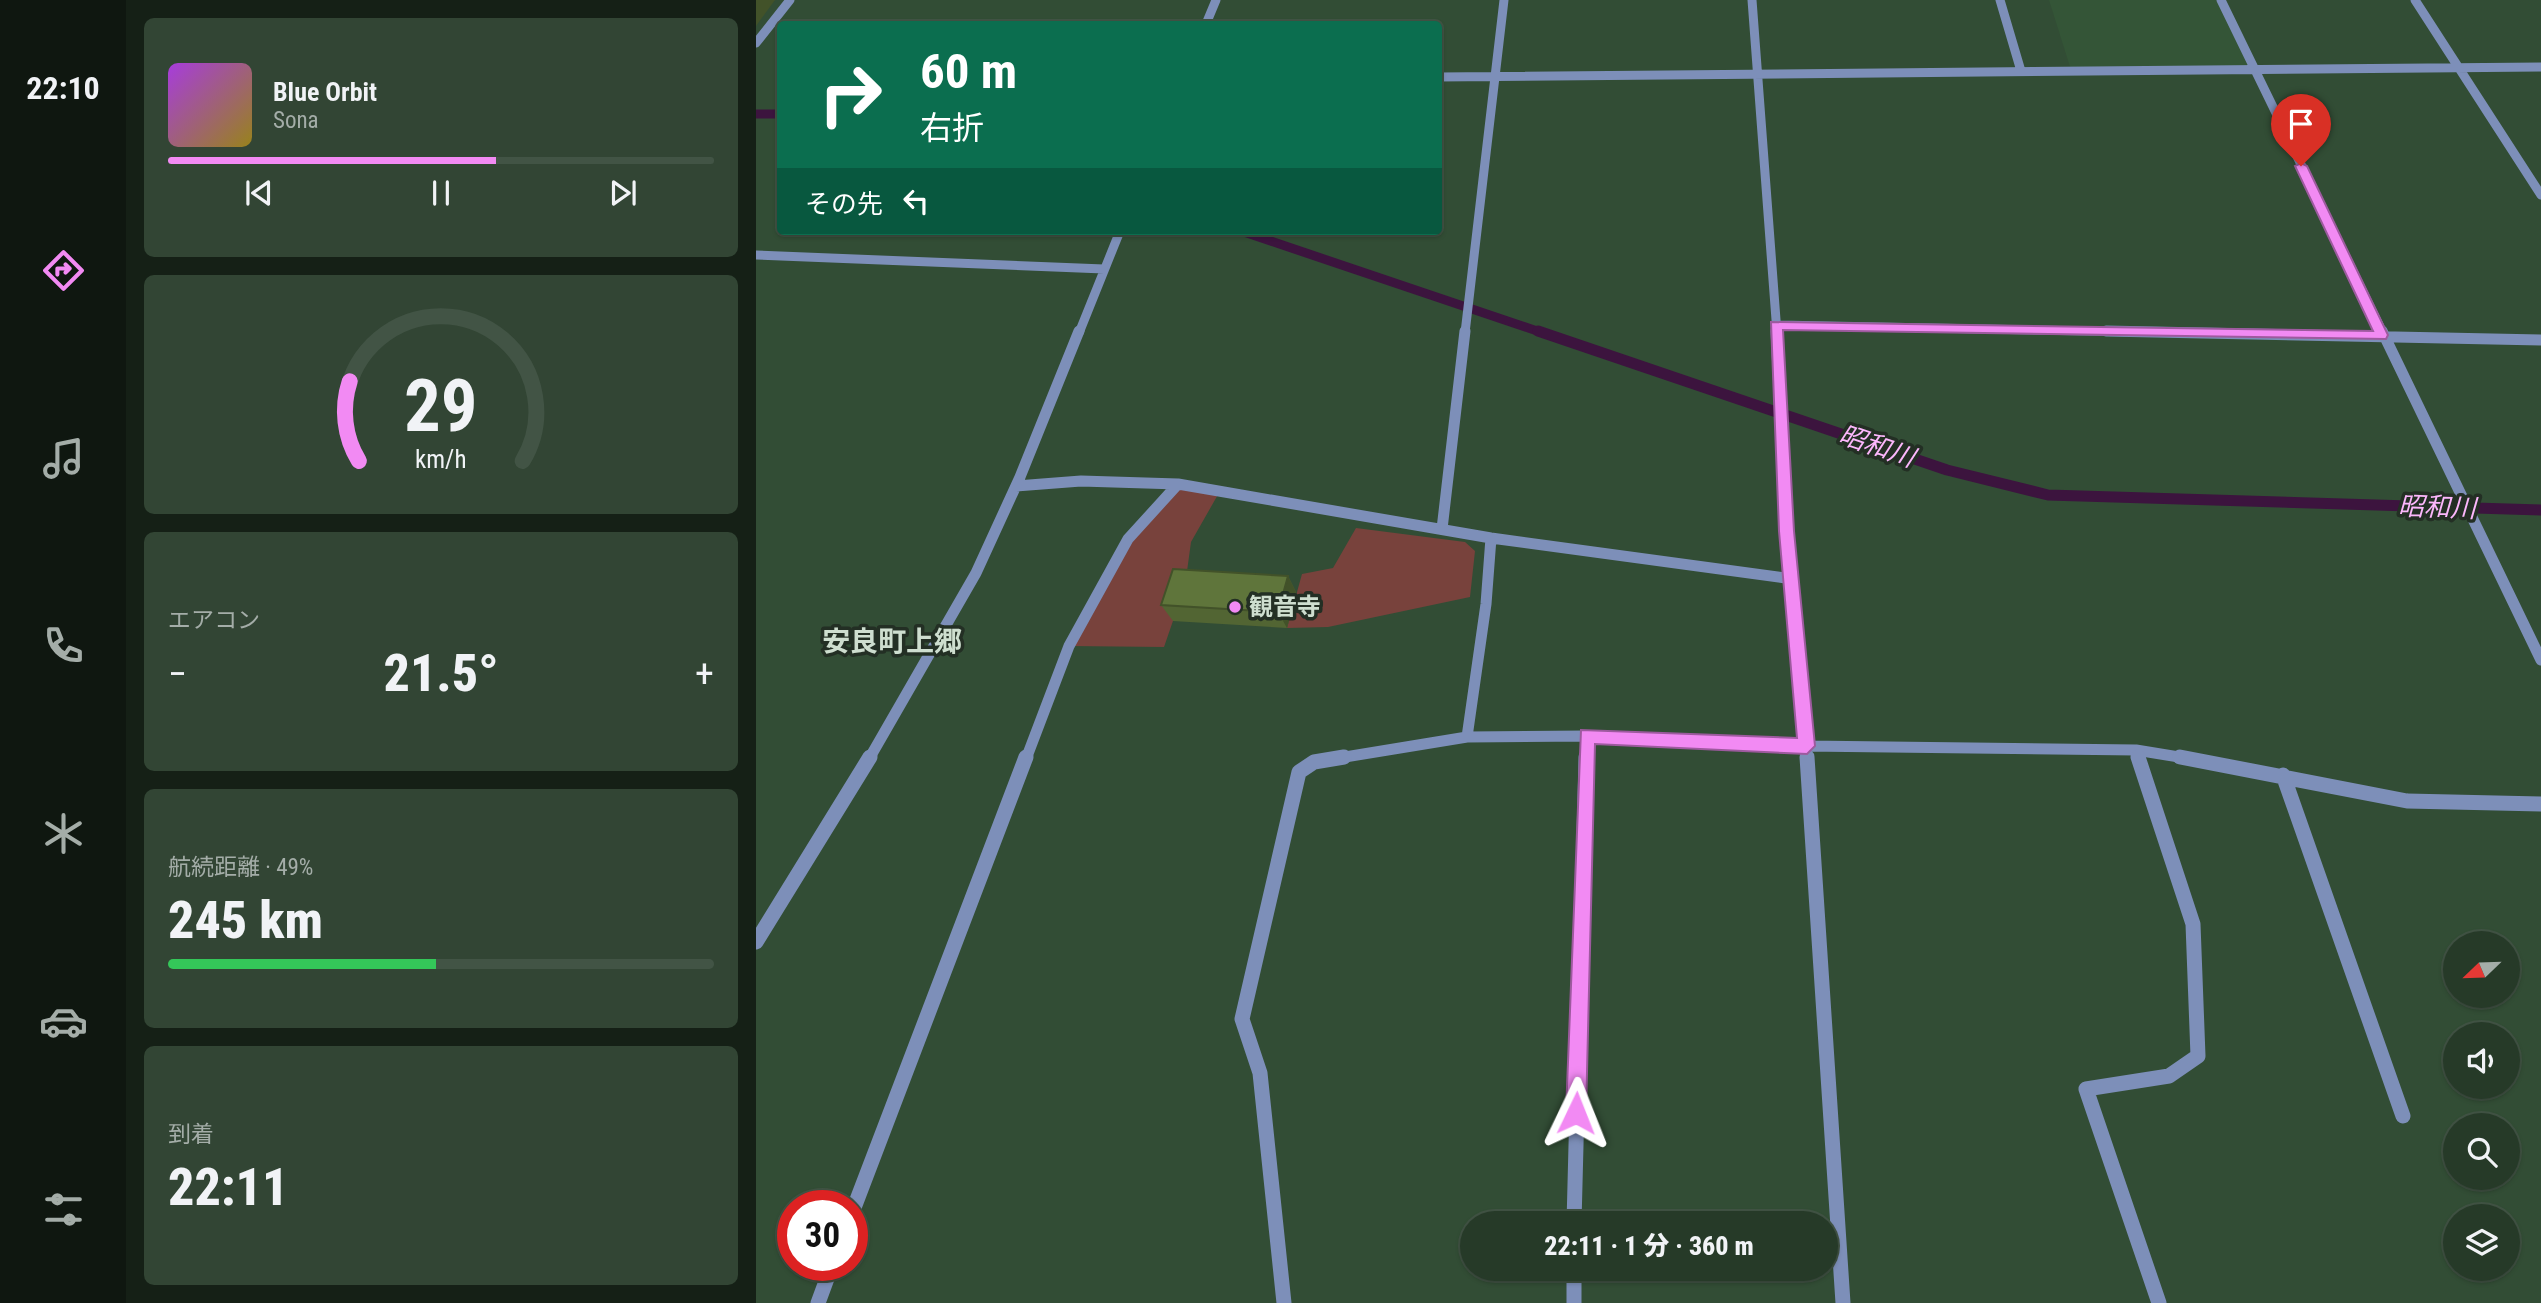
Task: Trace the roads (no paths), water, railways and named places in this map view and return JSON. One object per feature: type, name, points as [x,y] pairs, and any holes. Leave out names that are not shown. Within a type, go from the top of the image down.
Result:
[{"type":"street","points":[[756,43],[790,0]]},
{"type":"street","points":[[1207,21],[1216,0]]},
{"type":"street","points":[[1442,530],[1504,0]]},
{"type":"street","points":[[1752,0],[1781,394],[1786,531],[1793,579],[1807,746],[1843,1303]]},
{"type":"street","points":[[2000,0],[2021,71]]},
{"type":"street","points":[[2221,0],[2541,660]]},
{"type":"street","points":[[2415,0],[2541,194]]},
{"type":"street","points":[[1442,77],[2541,67]]},
{"type":"street","points":[[756,942],[951,619],[1016,485],[1066,370],[1118,235]]},
{"type":"street","points":[[756,255],[1104,269]]},
{"type":"street","points":[[1776,326],[2541,340]]},
{"type":"street","points":[[1016,485],[1081,481],[1178,484],[1491,538],[1793,579]]},
{"type":"street","points":[[861,1190],[1069,646],[1128,539],[1178,484]]},
{"type":"street","points":[[1467,737],[1486,604],[1491,538]]},
{"type":"street","points":[[1574,1211],[1587,736]]},
{"type":"street","points":[[1284,1303],[1260,1073],[1242,1020],[1299,772],[1314,762],[1467,737],[1587,736],[1807,746],[2136,750],[2283,775],[2407,802],[2541,804]]},
{"type":"street","points":[[2136,750],[2193,924],[2198,1056],[2169,1076],[2086,1089],[2159,1303]]},
{"type":"street","points":[[2283,775],[2403,1116]]},
{"type":"street","points":[[818,1303],[826,1281]]},
{"type":"street","points":[[1574,1281],[1574,1303]]},
{"type":"waterway","name":"昭和川","points":[[756,114],[777,114]]},
{"type":"waterway","name":"昭和川","points":[[1253,235],[1543,333]]},
{"type":"waterway","name":"昭和川","points":[[1538,331],[1947,470],[2048,495],[2541,510]]},
{"type":"place","name":"観音寺","points":[[1235,607]]},
{"type":"district","name":"安良町上郷","points":[[892,641]]}]
